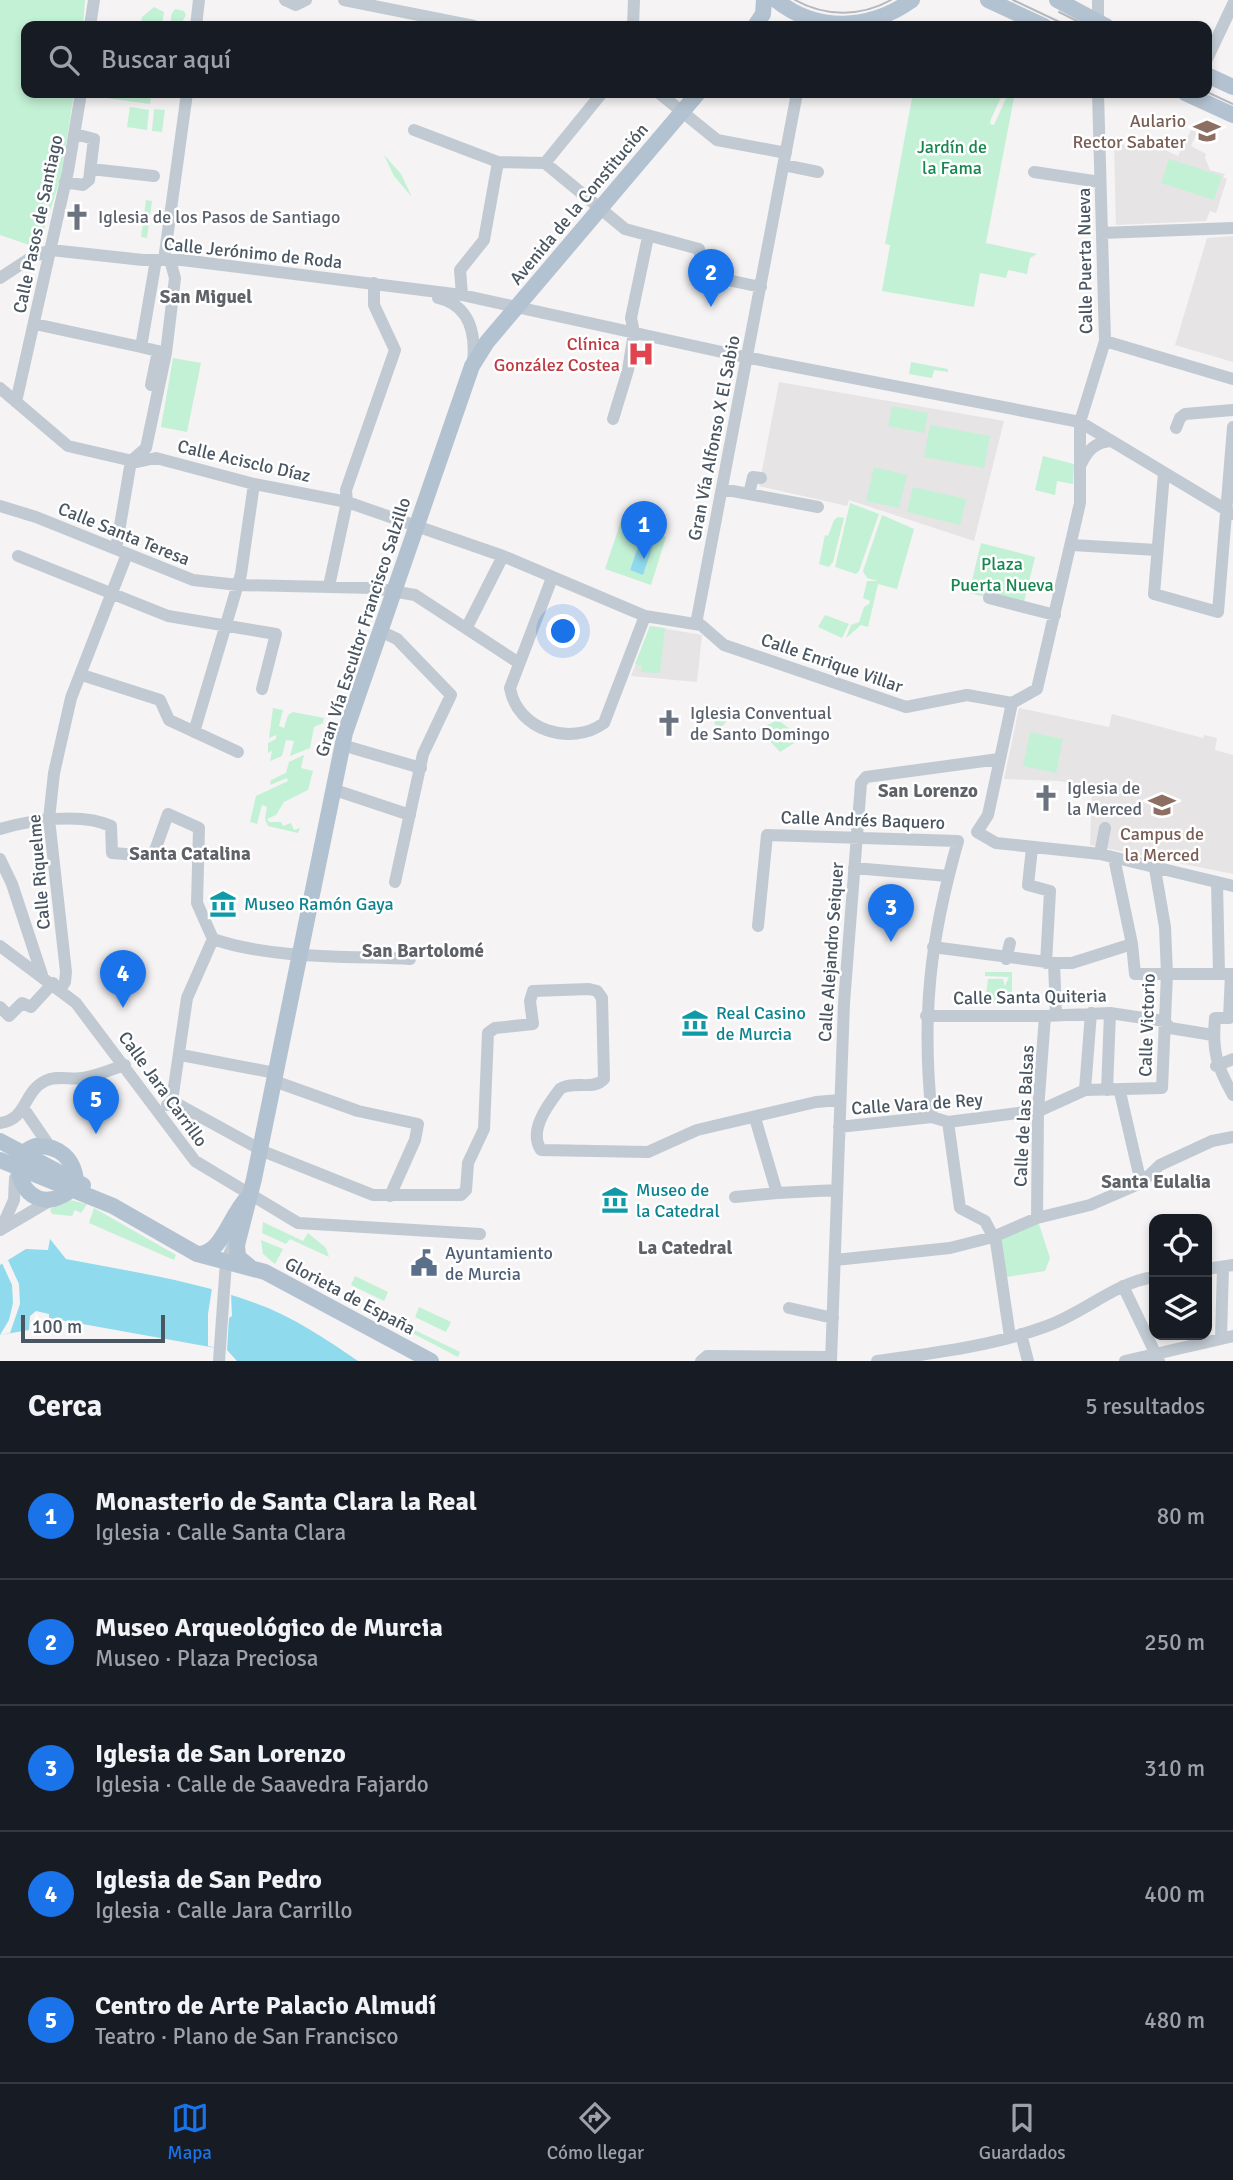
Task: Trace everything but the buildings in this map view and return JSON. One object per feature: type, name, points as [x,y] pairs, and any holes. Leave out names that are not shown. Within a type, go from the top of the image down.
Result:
[{"type":"main road","points":[[758,21],[763,14],[764,0]]},
{"type":"main road","points":[[776,0],[807,21]]},
{"type":"main road","points":[[870,21],[912,0]]},
{"type":"main road","points":[[988,0],[1033,21]]},
{"type":"main road","points":[[1057,0],[1093,21]]},
{"type":"main road","points":[[1212,77],[1233,87]]},
{"type":"main road","name":"Avenida de la Constitución","points":[[473,364],[516,307],[694,98]]},
{"type":"main road","points":[[1196,98],[1233,115]]},
{"type":"main road","name":"Gran Vía Escultor Francisco Salzillo","points":[[240,1231],[260,1149],[342,745],[473,364]]},
{"type":"main road","points":[[0,1141],[74,1185]]},
{"type":"main road","points":[[10,1168],[22,1152],[36,1146],[50,1147],[71,1161],[74,1185]]},
{"type":"main road","points":[[10,1168],[74,1185]]},
{"type":"main road","points":[[10,1168],[35,1198],[51,1200],[74,1185]]},
{"type":"main road","name":"Glorieta de España","points":[[74,1185],[197,1254],[269,1274],[430,1361]]},
{"type":"main road","points":[[197,1254],[209,1253],[215,1249],[233,1214],[250,1196]]},
{"type":"main road","points":[[240,1231],[237,1253],[250,1267]]},
{"type":"street","points":[[91,21],[94,0]]},
{"type":"street","points":[[197,21],[200,0]]},
{"type":"street","points":[[289,2],[306,0]]},
{"type":"street","points":[[344,0],[449,21]]},
{"type":"street","points":[[633,21],[635,0]]},
{"type":"street","points":[[1098,0],[1100,21]]},
{"type":"street","points":[[1212,48],[1233,4]]},
{"type":"street","name":"Calle Pasos de Santiago","points":[[16,402],[51,250],[80,98]]},
{"type":"street","points":[[141,347],[163,260],[186,98]]},
{"type":"street","points":[[545,163],[598,98]]},
{"type":"street","points":[[665,98],[717,140],[785,159],[818,172]]},
{"type":"street","name":"Gran Vía Alfonso X El Sabio","points":[[696,624],[796,98]]},
{"type":"street","name":"Calle Puerta Nueva","points":[[1012,703],[1037,689],[1080,503],[1080,422],[1105,341],[1098,98]]},
{"type":"street","points":[[414,130],[498,162],[545,163],[622,227],[648,237],[699,249],[703,272],[708,276],[761,286]]},
{"type":"street","points":[[65,182],[85,185],[91,169],[94,139],[75,134]]},
{"type":"street","points":[[473,364],[471,327],[455,297],[460,270],[484,240],[498,162]]},
{"type":"street","points":[[91,169],[154,176]]},
{"type":"street","points":[[1034,172],[1100,182]]},
{"type":"street","points":[[1101,233],[1233,228]]},
{"type":"street","points":[[613,419],[626,379],[634,334],[631,318],[648,237]]},
{"type":"street","points":[[0,278],[29,259],[51,250]]},
{"type":"street","name":"Calle Jerónimo de Roda","points":[[51,250],[163,260],[516,307],[634,334],[1080,422],[1230,512]]},
{"type":"street","points":[[29,259],[41,261],[46,270]]},
{"type":"street","name":"Calle Riquelme","points":[[52,982],[65,982],[66,972],[49,819],[54,773],[71,698],[113,592],[122,551],[135,458],[146,448],[175,278],[163,260]]},
{"type":"street","points":[[329,586],[346,490],[395,349],[374,305],[374,287]]},
{"type":"street","points":[[35,324],[162,352]]},
{"type":"street","points":[[1105,341],[1233,379]]},
{"type":"street","name":"Calle Acisclo Díaz","points":[[0,388],[68,446],[135,458],[156,458],[254,484],[346,502],[503,556],[645,616],[696,624]]},
{"type":"street","points":[[1176,428],[1185,414],[1233,410]]},
{"type":"street","points":[[1164,473],[1154,594],[1218,612],[1230,512],[1233,427]]},
{"type":"street","points":[[1080,467],[1091,448],[1098,443],[1112,441]]},
{"type":"street","points":[[750,494],[753,477],[761,478]]},
{"type":"street","points":[[194,732],[238,585],[254,484]]},
{"type":"street","points":[[722,489],[818,507]]},
{"type":"street","name":"Calle Santa Teresa","points":[[0,506],[186,578],[238,585],[329,586],[415,595],[519,663]]},
{"type":"street","points":[[1072,545],[1157,550]]},
{"type":"street","points":[[18,556],[168,616],[276,634],[262,689]]},
{"type":"street","points":[[467,627],[503,556]]},
{"type":"street","points":[[552,578],[510,688],[515,706],[537,726],[566,734],[582,734],[604,723],[645,616]]},
{"type":"street","points":[[989,598],[1055,615]]},
{"type":"street","name":"Calle Enrique Villar","points":[[696,624],[724,645],[906,707],[967,695],[1012,703]]},
{"type":"street","points":[[380,631],[397,639],[452,695],[423,754],[395,882]]},
{"type":"street","points":[[82,675],[160,700],[169,720],[238,752]]},
{"type":"street","points":[[932,1117],[926,1016],[933,947],[958,841],[977,832],[988,815],[1012,703]]},
{"type":"street","points":[[342,745],[421,768]]},
{"type":"street","name":"Calle Alejandro Seiquer","points":[[831,1359],[840,1100],[862,780],[870,776],[999,759]]},
{"type":"street","points":[[332,789],[410,815]]},
{"type":"street","points":[[0,829],[49,819],[103,822],[111,826],[112,853],[153,856],[168,814],[194,824],[199,831],[197,904],[214,939],[231,945],[299,953],[410,959]]},
{"type":"street","points":[[1100,855],[1105,828]]},
{"type":"street","points":[[977,832],[996,843],[1100,855],[1233,886]]},
{"type":"street","name":"Calle Andrés Baquero","points":[[758,926],[767,835],[958,841]]},
{"type":"street","name":"Calle de las Balsas","points":[[1032,848],[1027,885],[1051,891],[1050,1015],[1038,1110],[1037,1218]]},
{"type":"street","points":[[1114,858],[1132,944],[1135,974],[1228,974]]},
{"type":"street","points":[[0,859],[52,982],[31,1007],[23,1003],[9,1016],[0,1007]]},
{"type":"street","points":[[854,868],[948,876]]},
{"type":"street","name":"Calle Victorio","points":[[1141,1184],[1114,1091],[1162,1088],[1167,974],[1165,927],[1155,869]]},
{"type":"street","points":[[1217,882],[1228,974],[1229,1018],[1214,1018],[1213,1035],[1216,1066],[1233,1095]]},
{"type":"street","points":[[159,1112],[172,1101],[181,1055],[187,998],[214,939]]},
{"type":"street","points":[[1006,959],[1010,943]]},
{"type":"street","points":[[933,947],[1006,959],[1072,963],[1132,944]]},
{"type":"street","name":"Calle Jara Carrillo","points":[[0,946],[52,982],[87,1016],[195,1161],[250,1196],[298,1223],[480,1234]]},
{"type":"street","points":[[172,1101],[260,1149],[373,1195],[461,1195],[466,1190],[468,1163],[484,1129],[487,1038],[495,1028],[533,1024],[531,993],[542,989],[597,991],[602,999],[603,1082],[565,1086],[550,1103],[539,1126],[538,1144],[541,1150],[642,1153],[692,1131],[816,1102],[840,1100]]},
{"type":"street","points":[[1091,1013],[1085,1090],[1114,1091],[1110,1013]]},
{"type":"street","name":"Calle Santa Quiteria","points":[[926,1016],[1110,1013],[1164,1021],[1170,1028],[1213,1035]]},
{"type":"street","points":[[181,1055],[274,1077],[358,1111],[407,1120],[419,1125],[390,1196]]},
{"type":"street","points":[[1216,1066],[1233,1059]]},
{"type":"street","points":[[22,1152],[0,1124],[12,1120],[24,1109],[28,1096],[45,1081],[85,1078],[125,1065]]},
{"type":"street","name":"Calle Vara de Rey","points":[[839,1126],[932,1117],[948,1122],[1038,1110],[1051,1108],[1085,1090]]},
{"type":"street","points":[[24,1109],[50,1147]]},
{"type":"street","points":[[755,1118],[777,1194]]},
{"type":"street","points":[[948,1122],[960,1208],[985,1221],[993,1237],[1015,1335],[1028,1361]]},
{"type":"street","points":[[835,1260],[950,1248],[993,1237],[1037,1218],[1090,1205],[1141,1184],[1160,1165],[1212,1141],[1233,1137]]},
{"type":"street","points":[[1,1229],[13,1200],[10,1168]]},
{"type":"street","points":[[735,1197],[837,1190]]},
{"type":"street","points":[[1,1229],[51,1200]]},
{"type":"street","points":[[219,1355],[226,1262],[240,1231]]},
{"type":"street","points":[[1125,1361],[1157,1356],[1227,1337],[1228,1266]]},
{"type":"street","points":[[877,1361],[930,1357],[1049,1326],[1122,1286],[1149,1278]]},
{"type":"street","points":[[1122,1286],[1157,1356]]},
{"type":"street","points":[[789,1308],[833,1318]]},
{"type":"street","points":[[701,1359],[831,1359]]},
{"type":"shaded area","points":[[1191,130],[1197,132],[1191,146],[1206,154],[1210,170],[1225,174],[1223,177],[1227,179],[1216,213],[1210,211],[1206,221],[1116,225],[1114,143],[1162,151],[1163,149],[1178,156]]},
{"type":"shaded area","points":[[1233,236],[1233,362],[1175,345],[1207,238]]},
{"type":"shaded area","points":[[779,382],[1004,421],[974,541],[849,500],[847,506],[759,486]]},
{"type":"shaded area","points":[[650,626],[702,635],[697,682],[631,676]]},
{"type":"shaded area","name":"Campus de la Merced","points":[[1019,708],[1109,727],[1112,714],[1203,738],[1204,735],[1217,738],[1215,750],[1233,755],[1233,874],[1090,845],[1092,789],[1060,781],[1004,779]]},
{"type":"green space","points":[[0,0],[85,0],[83,21],[21,21],[21,98],[73,98],[61,177],[38,248],[0,235]]},
{"type":"green space","points":[[154,7],[164,12],[163,21],[141,21]]},
{"type":"green space","points":[[175,9],[184,11],[186,15],[183,21],[171,21]]},
{"type":"green space","points":[[106,98],[151,98],[150,104]]},
{"type":"green space","name":"Jardín de la Fama","points":[[912,98],[1001,98],[991,119],[990,124],[994,125],[1006,98],[1014,98],[986,243],[1037,254],[1030,258],[1027,274],[1008,270],[1006,278],[980,273],[974,307],[882,291],[890,245],[885,244]]},
{"type":"green space","points":[[130,107],[149,110],[147,130],[127,127]]},
{"type":"green space","points":[[154,109],[165,110],[162,132],[152,131]]},
{"type":"green space","points":[[384,155],[401,174],[412,197],[394,176]]},
{"type":"green space","points":[[1169,159],[1222,176],[1214,200],[1161,183]]},
{"type":"green space","points":[[146,200],[152,201],[147,238],[141,237]]},
{"type":"green space","points":[[173,358],[201,363],[187,432],[161,427]]},
{"type":"green space","points":[[911,362],[948,369],[948,372],[934,370],[932,378],[909,374]]},
{"type":"green space","points":[[892,406],[928,413],[924,433],[888,426]]},
{"type":"green space","points":[[930,425],[990,436],[984,468],[924,457]]},
{"type":"green space","points":[[1043,456],[1074,464],[1073,484],[1057,481],[1055,495],[1035,490]]},
{"type":"green space","points":[[874,467],[907,475],[899,508],[866,501]]},
{"type":"green space","points":[[913,487],[966,499],[960,525],[907,512]]},
{"type":"green space","points":[[850,503],[879,514],[856,574],[835,567]]},
{"type":"green space","points":[[882,515],[914,529],[897,589],[878,584],[868,627],[861,625],[846,638],[851,625],[859,622],[864,607],[869,604],[870,601],[863,598],[867,581],[878,581],[867,578],[863,571]]},
{"type":"green space","points":[[838,517],[844,518],[833,562],[829,567],[819,564],[825,535],[828,536],[834,520]]},
{"type":"green space","points":[[621,521],[644,529],[630,570],[643,574],[657,534],[666,537],[651,585],[605,569]]},
{"type":"green space","name":"Plaza Puerta Nueva","points":[[981,543],[1035,557],[1023,606],[969,593]]},
{"type":"green space","points":[[825,615],[849,624],[842,638],[818,627]]},
{"type":"green space","points":[[650,626],[665,628],[660,673],[641,672],[642,666],[635,664]]},
{"type":"green space","points":[[718,707],[726,722],[718,731],[710,713]]},
{"type":"green space","points":[[273,708],[283,710],[279,726],[284,728],[288,715],[293,712],[324,718],[323,723],[314,727],[310,748],[290,756],[294,741],[286,740],[282,756],[270,761],[272,751],[268,753],[268,743],[276,739],[276,735],[269,738]]},
{"type":"green space","points":[[778,720],[802,738],[780,752],[759,729]]},
{"type":"green space","points":[[1030,732],[1063,739],[1056,773],[1023,766]]},
{"type":"green space","points":[[304,755],[301,768],[313,771],[308,790],[284,802],[276,815],[267,819],[269,822],[281,822],[283,826],[291,823],[294,830],[300,828],[298,833],[268,826],[265,819],[267,807],[262,805],[257,824],[250,822],[256,796],[288,781],[287,778],[270,785],[271,780],[286,773],[289,762]]},
{"type":"green space","points":[[985,972],[1012,972],[1012,1004],[993,1004],[986,995],[988,979],[1003,979],[1005,986],[1009,977],[985,976]]},
{"type":"green space","points":[[70,1200],[87,1204],[81,1213],[75,1210],[72,1216],[52,1214],[50,1209]]},
{"type":"green space","points":[[94,1208],[176,1255],[174,1260],[89,1223]]},
{"type":"green space","points":[[1037,1218],[1050,1258],[1045,1271],[1000,1278],[996,1242]]},
{"type":"green space","points":[[263,1222],[303,1241],[308,1233],[326,1248],[329,1257],[290,1239],[286,1244],[262,1233]]},
{"type":"green space","points":[[261,1240],[283,1249],[275,1264],[263,1254]]},
{"type":"green space","points":[[355,1276],[388,1292],[384,1301],[351,1285]]},
{"type":"green space","points":[[419,1307],[451,1322],[446,1332],[415,1317]]},
{"type":"green space","points":[[398,1322],[460,1352],[458,1357],[397,1325]]},
{"type":"water","points":[[644,529],[657,534],[643,575],[630,570]]},
{"type":"water","points":[[50,1239],[66,1259],[185,1283],[269,1308],[358,1361],[237,1361],[227,1350],[49,1318],[49,1314],[36,1311],[30,1316],[29,1330],[0,1335],[0,1265],[26,1249],[48,1250]]},
{"type":"pier","points":[[8,1260],[19,1284],[20,1304],[10,1333],[0,1335],[9,1320],[13,1303],[12,1285],[2,1263]]},
{"type":"pier","points":[[212,1288],[231,1293],[232,1316],[229,1318],[227,1350],[208,1346],[208,1314]]},
{"type":"tram line","points":[[795,0],[818,10],[843,13],[868,10],[891,0]]},
{"type":"tram line","points":[[1013,0],[1057,21]]},
{"type":"tram line","points":[[1059,12],[1077,21]]},
{"type":"tram line","points":[[1212,94],[1233,104]]},
{"type":"place","name":"Aulario Rector Sabater","points":[[1207,131]]},
{"type":"place","name":"Iglesia de los Pasos de Santiago","points":[[77,217]]},
{"type":"place","name":"Museo Arqueológico de Murcia","points":[[711,307]]},
{"type":"place","name":"Clínica González Costea","points":[[641,354]]},
{"type":"place","name":"Monasterio de Santa Clara la Real","points":[[644,559]]},
{"type":"place","name":"Iglesia Conventual de Santo Domingo","points":[[669,723]]},
{"type":"place","name":"Iglesia de la Merced","points":[[1046,798]]},
{"type":"place","name":"Campus de la Merced","points":[[1162,805]]},
{"type":"place","name":"Museo Ramón Gaya","points":[[223,904]]},
{"type":"place","name":"Iglesia de San Lorenzo","points":[[891,942]]},
{"type":"place","name":"Iglesia de San Pedro","points":[[123,1008]]},
{"type":"place","name":"Real Casino de Murcia","points":[[695,1023]]},
{"type":"place","name":"Centro de Arte Palacio Almudí","points":[[96,1134]]},
{"type":"place","name":"Museo de la Catedral","points":[[615,1200]]},
{"type":"place","name":"Ayuntamiento de Murcia","points":[[424,1263]]},
{"type":"district","name":"San Miguel","points":[[206,297]]},
{"type":"district","name":"San Lorenzo","points":[[928,791]]},
{"type":"district","name":"Santa Catalina","points":[[190,854]]},
{"type":"district","name":"San Bartolomé","points":[[423,951]]},
{"type":"district","name":"Santa Eulalia","points":[[1156,1182]]},
{"type":"district","name":"La Catedral","points":[[685,1248]]}]
